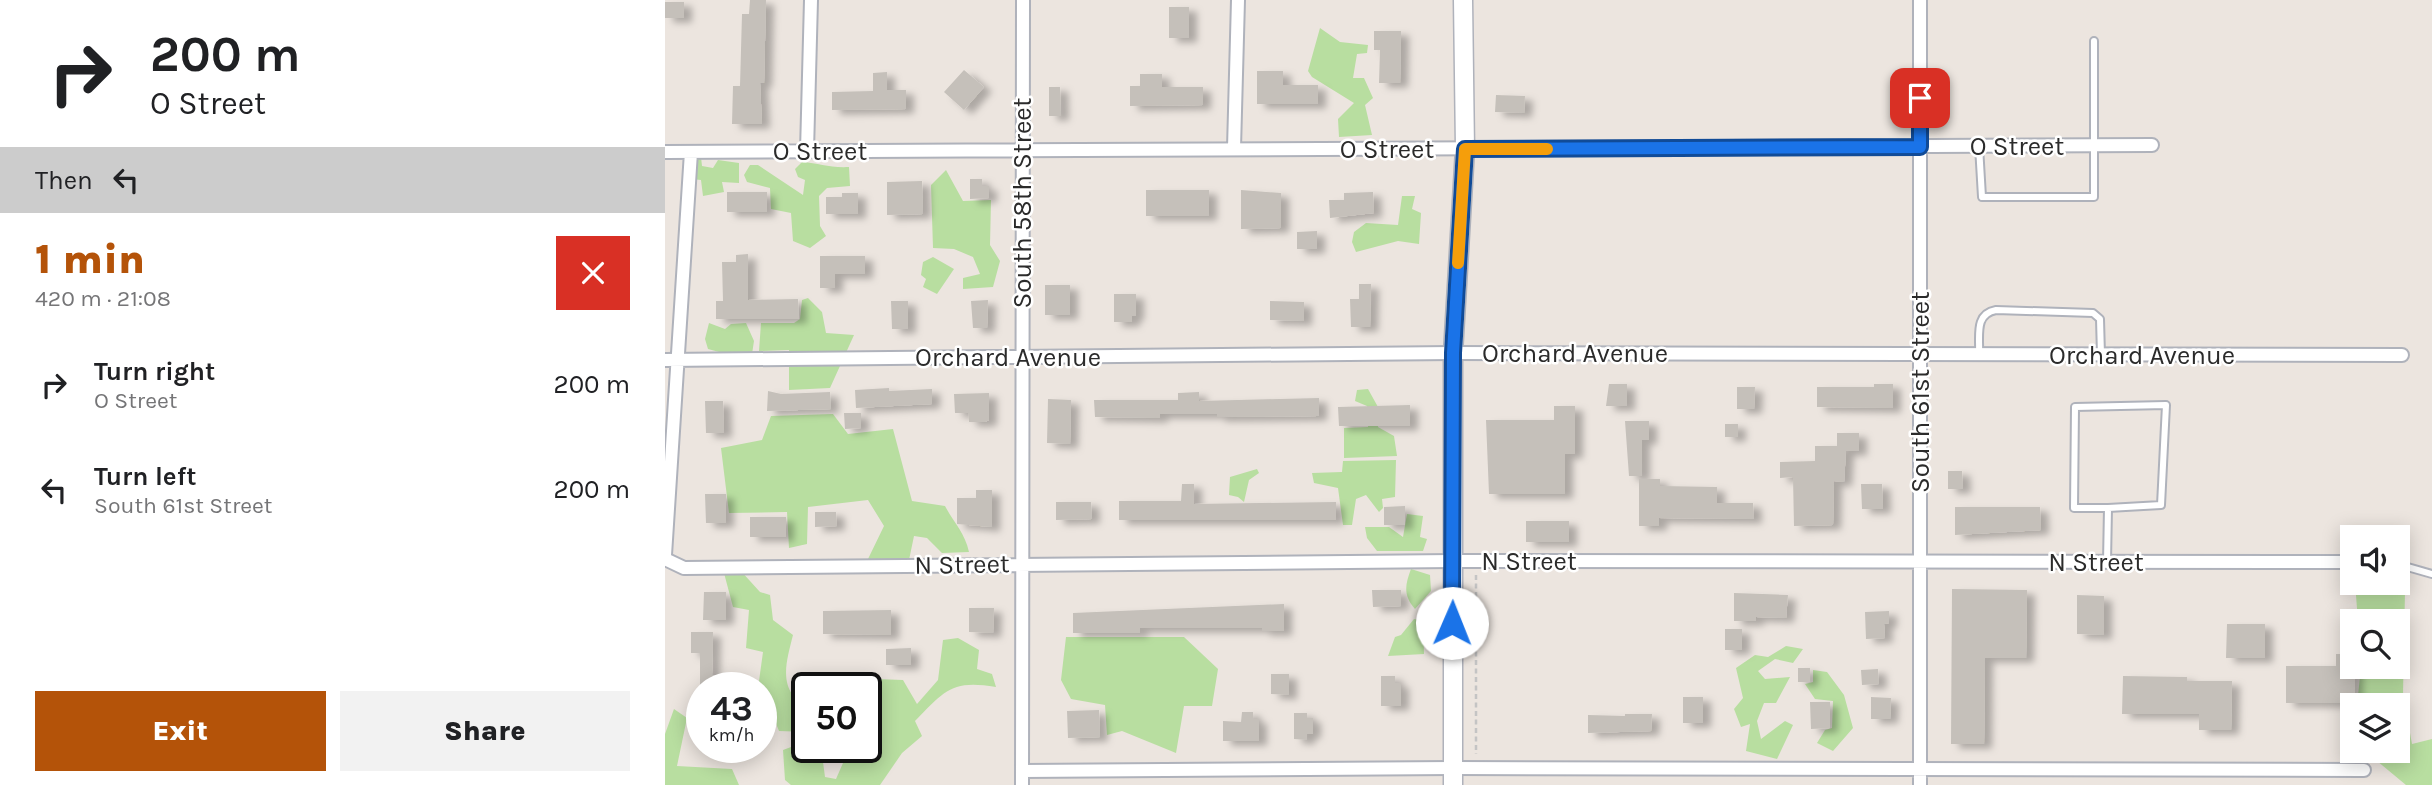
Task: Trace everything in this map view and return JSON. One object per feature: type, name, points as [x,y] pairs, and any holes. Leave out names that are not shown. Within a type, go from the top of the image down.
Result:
[{"type":"main road","points":[[1453,777],[1453,353],[1465,149],[1463,0]]},
{"type":"street","points":[[807,151],[811,0]]},
{"type":"street","name":"South 58th Street","points":[[1021,785],[1023,0]]},
{"type":"street","points":[[1234,148],[1238,0]]},
{"type":"street","name":"South 61st Street","points":[[1920,0],[1920,785]]},
{"type":"street","name":"O Street","points":[[665,152],[2151,145]]},
{"type":"street","points":[[665,557],[671,360],[691,152]]},
{"type":"street","name":"Orchard Avenue","points":[[671,360],[1453,353],[2402,355]]},
{"type":"street","name":"N Street","points":[[665,557],[684,568],[1453,561],[2340,562]]},
{"type":"street","points":[[1022,771],[1453,777],[1476,769],[2364,770]]},
{"type":"lane","points":[[1979,146],[1982,197],[2094,197],[2094,41]]},
{"type":"lane","points":[[1979,354],[1982,316],[1989,312],[2009,310],[2093,313],[2100,319],[2101,355]]},
{"type":"lane","points":[[2166,405],[2161,505],[2108,508],[2074,508],[2075,407],[2166,405]]},
{"type":"lane","points":[[2107,562],[2108,508]]},
{"type":"lane","points":[[2410,568],[2432,574]]},
{"type":"path","points":[[1476,561],[1476,769]]},
{"type":"green space","points":[[1320,28],[1340,42],[1368,45],[1367,53],[1357,54],[1353,78],[1364,78],[1373,98],[1365,105],[1372,135],[1339,137],[1338,119],[1354,103],[1312,77],[1308,71]]},
{"type":"green space","points":[[701,157],[702,166],[713,168],[718,160],[739,163],[739,183],[722,182],[724,192],[703,196],[701,180],[692,179],[692,162]]},
{"type":"green space","points":[[802,162],[849,167],[850,186],[827,188],[819,196],[820,226],[826,236],[810,248],[793,241],[791,213],[771,209],[770,188],[747,182],[744,175],[750,165],[758,165],[803,195],[805,180],[798,177],[795,169]]},
{"type":"green space","points":[[946,170],[963,201],[991,200],[990,245],[1000,261],[993,287],[963,289],[963,278],[980,274],[973,257],[954,249],[933,248],[931,185]]},
{"type":"green space","points":[[1402,196],[1415,196],[1412,209],[1421,213],[1419,244],[1398,241],[1356,252],[1352,242],[1354,232],[1366,223],[1398,225]]},
{"type":"green space","points":[[933,257],[954,269],[937,294],[923,287],[926,279],[921,275],[923,262]]},
{"type":"green space","points":[[808,298],[822,312],[826,333],[854,335],[830,388],[789,390],[789,350],[759,351],[761,323],[794,323],[800,319],[802,300]]},
{"type":"green space","points":[[709,323],[725,329],[731,324],[746,323],[754,341],[752,354],[734,356],[708,349],[705,339]]},
{"type":"green space","points":[[1368,389],[1378,407],[1378,427],[1394,436],[1397,456],[1344,458],[1344,428],[1368,427],[1367,406],[1355,401],[1357,390]]},
{"type":"green space","points":[[833,414],[848,434],[893,429],[912,501],[945,506],[962,534],[969,552],[942,553],[927,538],[914,536],[909,560],[868,559],[884,526],[868,500],[808,507],[807,544],[789,548],[787,512],[729,513],[721,448],[762,440],[771,416]]},
{"type":"green space","points":[[1396,460],[1395,497],[1382,499],[1383,508],[1379,512],[1366,495],[1356,499],[1352,525],[1343,525],[1338,488],[1314,483],[1312,473],[1342,472],[1343,461]]},
{"type":"green space","points":[[1257,469],[1259,473],[1249,480],[1244,502],[1229,495],[1230,477]]},
{"type":"green space","points":[[1407,514],[1423,516],[1420,537],[1427,539],[1423,551],[1377,551],[1367,538],[1365,527],[1389,527],[1403,537]]},
{"type":"green space","points":[[1411,569],[1430,575],[1431,591],[1415,609],[1406,590]]},
{"type":"green space","points":[[740,570],[760,592],[770,595],[773,620],[793,635],[786,666],[791,693],[791,731],[779,731],[777,672],[760,672],[763,652],[746,648],[749,610],[733,607],[724,573]]},
{"type":"green space","points":[[2356,595],[2405,595],[2405,609],[2357,609]]},
{"type":"green space","points":[[1414,619],[1423,621],[1424,654],[1388,656],[1395,637],[1401,635]]},
{"type":"green space","points":[[1066,637],[1184,637],[1218,669],[1212,706],[1184,706],[1176,753],[1122,731],[1107,735],[1105,705],[1071,699],[1061,680]]},
{"type":"green space","points":[[958,638],[979,650],[977,669],[992,674],[996,687],[969,685],[942,695],[915,721],[922,736],[902,753],[880,785],[791,785],[785,780],[783,750],[791,747],[791,763],[823,763],[825,777],[836,779],[843,763],[882,763],[882,679],[903,680],[917,704],[938,680],[943,640]]},
{"type":"green space","points":[[1786,646],[1803,649],[1793,663],[1775,659],[1758,671],[1765,679],[1790,677],[1776,703],[1764,703],[1757,721],[1761,739],[1785,721],[1793,725],[1777,759],[1746,751],[1750,724],[1741,727],[1734,709],[1743,698],[1736,668],[1755,655],[1768,657]]},
{"type":"green space","points":[[1813,670],[1827,672],[1844,695],[1853,728],[1833,751],[1817,743],[1825,730],[1832,728],[1833,701],[1815,699],[1805,684],[1813,682]]},
{"type":"green space","points":[[2360,679],[2403,679],[2403,693],[2358,693]]},
{"type":"green space","points":[[674,709],[686,717],[677,766],[732,769],[739,785],[665,785],[665,734]]},
{"type":"green space","points":[[2410,733],[2412,744],[2432,739],[2432,785],[2406,785],[2379,763],[2410,763]]},
{"type":"building","points":[[750,0],[766,0],[764,83],[760,83],[762,124],[732,124],[733,86],[740,86],[742,14],[749,14]]},
{"type":"building","points":[[665,2],[684,2],[684,18],[665,18]]},
{"type":"building","points":[[1169,7],[1189,7],[1189,38],[1169,38]]},
{"type":"building","points":[[1374,31],[1401,31],[1400,83],[1379,83],[1380,50],[1374,50]]},
{"type":"building","points":[[964,70],[984,87],[964,110],[944,92]]},
{"type":"building","points":[[1257,71],[1283,71],[1283,85],[1318,85],[1318,104],[1257,104]]},
{"type":"building","points":[[887,72],[887,90],[906,90],[906,109],[832,110],[832,92],[873,91],[873,73]]},
{"type":"building","points":[[1140,74],[1162,74],[1162,87],[1203,87],[1203,105],[1130,106],[1130,86],[1140,86]]},
{"type":"building","points":[[1049,87],[1060,87],[1061,116],[1049,116]]},
{"type":"building","points":[[1496,95],[1525,96],[1524,113],[1495,112]]},
{"type":"building","points":[[970,179],[982,179],[982,186],[989,186],[989,198],[970,199]]},
{"type":"building","points":[[922,181],[923,214],[887,215],[887,182]]},
{"type":"building","points":[[1146,190],[1209,190],[1209,216],[1146,216]]},
{"type":"building","points":[[1241,190],[1281,193],[1281,228],[1241,229]]},
{"type":"building","points":[[727,192],[767,192],[767,212],[727,212]]},
{"type":"building","points":[[1373,192],[1374,213],[1330,218],[1329,200],[1344,200],[1344,193]]},
{"type":"building","points":[[842,193],[858,193],[858,214],[826,214],[826,197],[842,197]]},
{"type":"building","points":[[1317,231],[1317,249],[1297,249],[1297,232]]},
{"type":"building","points":[[748,254],[748,300],[798,299],[799,319],[716,319],[716,301],[723,301],[722,262],[736,262],[736,255]]},
{"type":"building","points":[[820,256],[865,256],[865,274],[835,274],[835,288],[820,288]]},
{"type":"building","points":[[1359,284],[1371,284],[1370,327],[1351,327],[1350,299],[1359,299]]},
{"type":"building","points":[[1045,285],[1070,285],[1070,315],[1045,315]]},
{"type":"building","points":[[1114,294],[1136,294],[1136,316],[1132,316],[1132,322],[1114,322]]},
{"type":"building","points":[[988,300],[987,328],[973,328],[971,301]]},
{"type":"building","points":[[891,301],[908,301],[908,329],[892,329]]},
{"type":"building","points":[[1270,301],[1304,302],[1304,321],[1270,320]]},
{"type":"building","points":[[1609,384],[1627,384],[1627,406],[1606,406]]},
{"type":"building","points":[[1874,384],[1893,384],[1893,408],[1817,407],[1817,387],[1874,387]]},
{"type":"building","points":[[1737,387],[1755,387],[1754,409],[1737,409]]},
{"type":"building","points":[[889,388],[889,391],[932,389],[932,404],[856,408],[855,390]]},
{"type":"building","points":[[768,391],[781,394],[830,392],[831,409],[767,411]]},
{"type":"building","points":[[1199,392],[1199,401],[1319,398],[1319,416],[1217,417],[1217,414],[1160,414],[1160,418],[1095,417],[1094,400],[1178,400],[1178,393]]},
{"type":"building","points":[[989,393],[989,420],[969,422],[968,413],[955,413],[954,394]]},
{"type":"building","points":[[1048,399],[1071,400],[1070,444],[1047,443]]},
{"type":"building","points":[[705,401],[723,401],[724,433],[706,433]]},
{"type":"building","points":[[1410,405],[1410,426],[1339,426],[1338,407]]},
{"type":"building","points":[[1554,406],[1575,406],[1575,454],[1565,454],[1565,494],[1489,494],[1486,420],[1554,420]]},
{"type":"building","points":[[844,413],[861,413],[861,428],[845,429]]},
{"type":"building","points":[[1625,421],[1649,421],[1649,440],[1642,440],[1642,476],[1629,476]]},
{"type":"building","points":[[1725,424],[1738,424],[1738,437],[1725,437]]},
{"type":"building","points":[[1837,433],[1859,433],[1859,451],[1846,451],[1844,482],[1834,481],[1833,525],[1794,526],[1793,477],[1780,478],[1780,462],[1815,461],[1815,446],[1837,446]]},
{"type":"building","points":[[1948,471],[1962,471],[1963,489],[1948,489]]},
{"type":"building","points":[[1639,479],[1660,479],[1660,486],[1717,487],[1717,503],[1753,503],[1754,519],[1659,518],[1659,526],[1639,526]]},
{"type":"building","points":[[1182,484],[1194,484],[1194,504],[1336,502],[1336,520],[1119,520],[1119,501],[1181,501]]},
{"type":"building","points":[[1861,484],[1882,484],[1883,509],[1862,509]]},
{"type":"building","points":[[976,490],[992,490],[992,527],[957,524],[957,498],[976,498]]},
{"type":"building","points":[[705,494],[726,494],[726,523],[706,523]]},
{"type":"building","points":[[1056,502],[1091,502],[1092,519],[1056,520]]},
{"type":"building","points":[[1405,506],[1405,525],[1384,525],[1384,507]]},
{"type":"building","points":[[1955,507],[2040,507],[2041,530],[1955,535]]},
{"type":"building","points":[[815,512],[836,512],[837,526],[815,527]]},
{"type":"building","points":[[750,517],[786,517],[786,537],[750,537]]},
{"type":"building","points":[[1526,521],[1569,521],[1569,542],[1526,542]]},
{"type":"building","points":[[1952,589],[2027,590],[2026,658],[1985,658],[1984,744],[1951,744]]},
{"type":"building","points":[[1372,590],[1401,590],[1401,606],[1373,607]]},
{"type":"building","points":[[704,592],[726,592],[726,620],[703,620]]},
{"type":"building","points":[[1734,593],[1788,595],[1786,618],[1756,617],[1756,621],[1734,621]]},
{"type":"building","points":[[2077,595],[2104,596],[2104,635],[2077,634]]},
{"type":"building","points":[[1284,604],[1284,631],[1262,631],[1262,628],[1140,628],[1140,633],[1073,633],[1073,613]]},
{"type":"building","points":[[969,608],[994,608],[993,633],[969,632]]},
{"type":"building","points":[[891,610],[891,635],[823,634],[823,611]]},
{"type":"building","points":[[1889,611],[1889,623],[1884,624],[1885,638],[1866,639],[1865,612]]},
{"type":"building","points":[[2227,624],[2265,624],[2265,658],[2226,658]]},
{"type":"building","points":[[1725,629],[1742,629],[1742,650],[1725,650]]},
{"type":"building","points":[[691,632],[713,632],[712,672],[700,672],[700,653],[691,653]]},
{"type":"building","points":[[911,648],[911,665],[886,665],[886,649]]},
{"type":"building","points":[[2336,654],[2340,654],[2340,679],[2355,679],[2355,693],[2340,693],[2340,703],[2286,703],[2286,666],[2336,666]]},
{"type":"building","points":[[1798,668],[1810,668],[1810,682],[1798,682]]},
{"type":"building","points":[[1878,669],[1879,684],[1862,685],[1861,670]]},
{"type":"building","points":[[1271,674],[1289,674],[1289,695],[1271,694]]},
{"type":"building","points":[[1381,676],[1395,676],[1395,683],[1401,683],[1401,706],[1381,706]]},
{"type":"building","points":[[2123,676],[2232,681],[2231,730],[2199,730],[2199,714],[2122,714]]},
{"type":"building","points":[[1683,697],[1703,697],[1703,723],[1683,723]]},
{"type":"building","points":[[1871,697],[1891,698],[1890,719],[1871,719]]},
{"type":"building","points":[[1810,702],[1830,702],[1830,728],[1811,729]]},
{"type":"building","points":[[1099,710],[1100,737],[1068,738],[1067,711]]},
{"type":"building","points":[[1242,712],[1253,712],[1253,719],[1259,719],[1259,741],[1223,741],[1223,721],[1241,722]]},
{"type":"building","points":[[1294,713],[1307,713],[1307,718],[1313,718],[1313,734],[1307,734],[1307,740],[1294,739]]},
{"type":"building","points":[[1652,714],[1651,731],[1588,733],[1588,715]]},
{"type":"slow traffic","points":[[1458,263],[1465,149],[1547,149]]},
{"type":"route","points":[[1452,623],[1453,353],[1465,149],[1920,147],[1920,98]]}]
